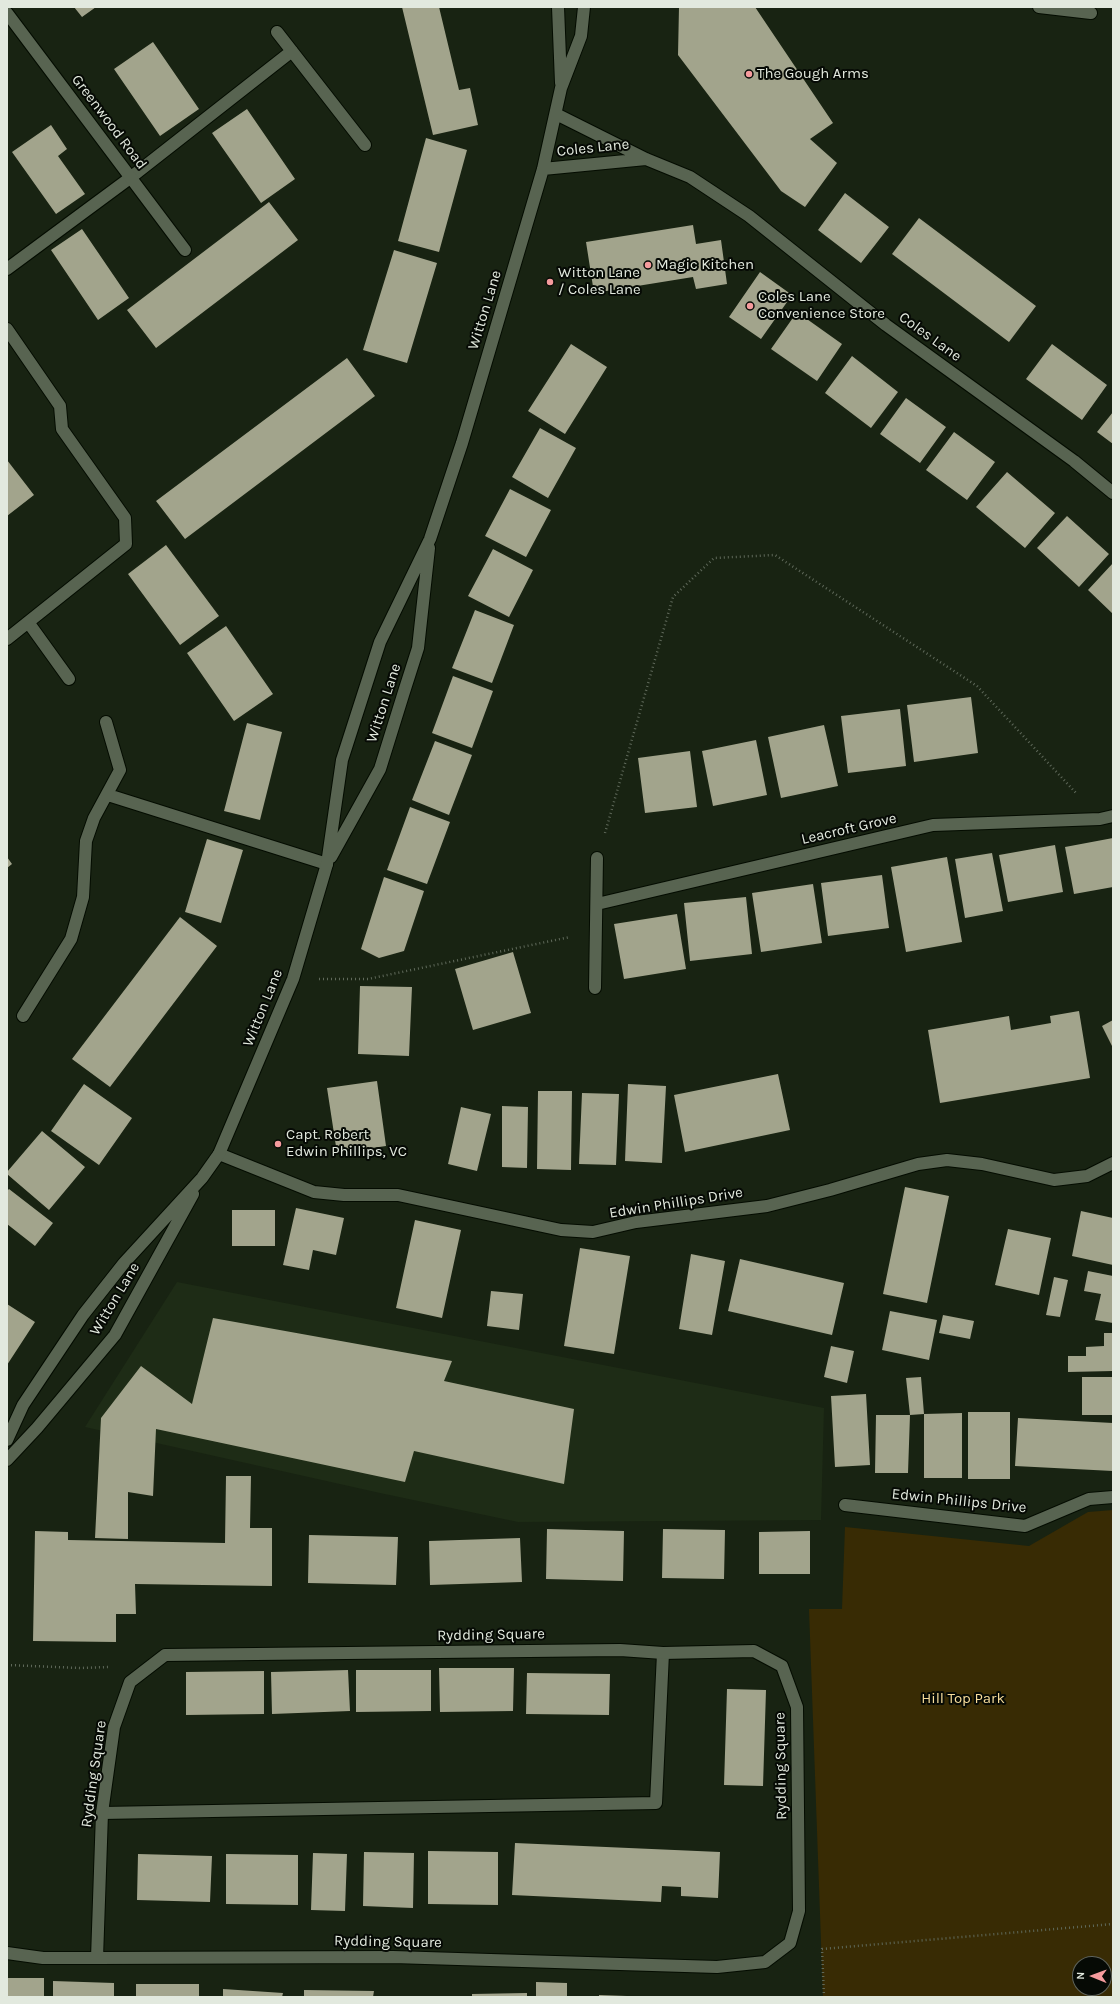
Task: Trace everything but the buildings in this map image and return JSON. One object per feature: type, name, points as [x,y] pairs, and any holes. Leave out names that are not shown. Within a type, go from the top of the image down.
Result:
[{"type":"street","name":"Witton Lane","points":[[558,7],[561,88]]},
{"type":"street","name":"Witton Lane","points":[[7,1460],[37,1428],[115,1335],[202,1178],[219,1154],[292,979],[327,864],[342,760],[380,642],[430,539],[462,443],[543,169],[561,88],[581,36],[584,7]]},
{"type":"street","points":[[1039,7],[1091,13]]},
{"type":"street","name":"Greenwood Road","points":[[7,13],[185,250]]},
{"type":"street","points":[[277,32],[365,144]]},
{"type":"street","points":[[7,269],[130,178],[292,51]]},
{"type":"street","name":"Coles Lane","points":[[556,114],[646,159],[690,177],[749,216],[886,325],[1074,461],[1113,493]]},
{"type":"street","name":"Coles Lane","points":[[543,169],[646,159]]},
{"type":"street","points":[[7,329],[60,406],[62,429],[125,518],[126,544],[7,639]]},
{"type":"street","name":"Witton Lane","points":[[327,864],[380,768],[401,702],[418,648],[430,539]]},
{"type":"street","points":[[28,622],[69,679]]},
{"type":"street","points":[[23,1016],[71,939],[83,896],[86,840],[94,818],[108,795],[120,770],[106,722]]},
{"type":"street","points":[[108,795],[327,864]]},
{"type":"street","name":"Leacroft Grove","points":[[596,904],[933,825],[1100,819],[1113,816]]},
{"type":"street","points":[[595,988],[597,858]]},
{"type":"street","name":"Edwin Phillips Drive","points":[[219,1154],[314,1192],[344,1195],[398,1195],[560,1230],[593,1232],[636,1222],[767,1206],[830,1190],[918,1164],[947,1160],[982,1164],[1054,1180],[1088,1176],[1113,1163]]},
{"type":"street","name":"Witton Lane","points":[[7,1440],[23,1405],[83,1316],[124,1263],[202,1178]]},
{"type":"street","name":"Edwin Phillips Drive","points":[[845,1505],[1025,1526],[1088,1499],[1113,1497]]},
{"type":"street","name":"Rydding Square","points":[[7,1953],[43,1958],[97,1958],[393,1957],[717,1967],[765,1962],[790,1943],[799,1911],[797,1707],[782,1666],[754,1651],[663,1653],[620,1650],[164,1655],[130,1682],[114,1727],[102,1813],[97,1958]]},
{"type":"street","points":[[102,1813],[656,1803],[663,1653]]},
{"type":"path","points":[[597,858],[673,597],[714,558],[774,555],[977,686],[1100,819]]},
{"type":"path","points":[[292,979],[368,979],[596,932]]},
{"type":"path","points":[[7,1665],[80,1668],[102,1667]]},
{"type":"path","points":[[824,1997],[822,1950],[1113,1924]]},
{"type":"shaded area","points":[[177,1282],[824,1408],[821,1520],[518,1522],[380,1493],[85,1427]]},
{"type":"green space","name":"Hill Top Park","points":[[1113,1510],[1113,1997],[823,1997],[809,1609],[842,1609],[845,1527],[1029,1546],[1088,1512]]},
{"type":"place","name":"The Gough Arms","points":[[749,74]]},
{"type":"place","name":"Magic Kitchen","points":[[648,265]]},
{"type":"place","name":"Witton Lane / Coles Lane","points":[[550,282]]},
{"type":"place","name":"Coles Lane Convenience Store","points":[[750,306]]},
{"type":"place","name":"Capt. Robert Edwin Phillips, VC","points":[[278,1144]]}]
